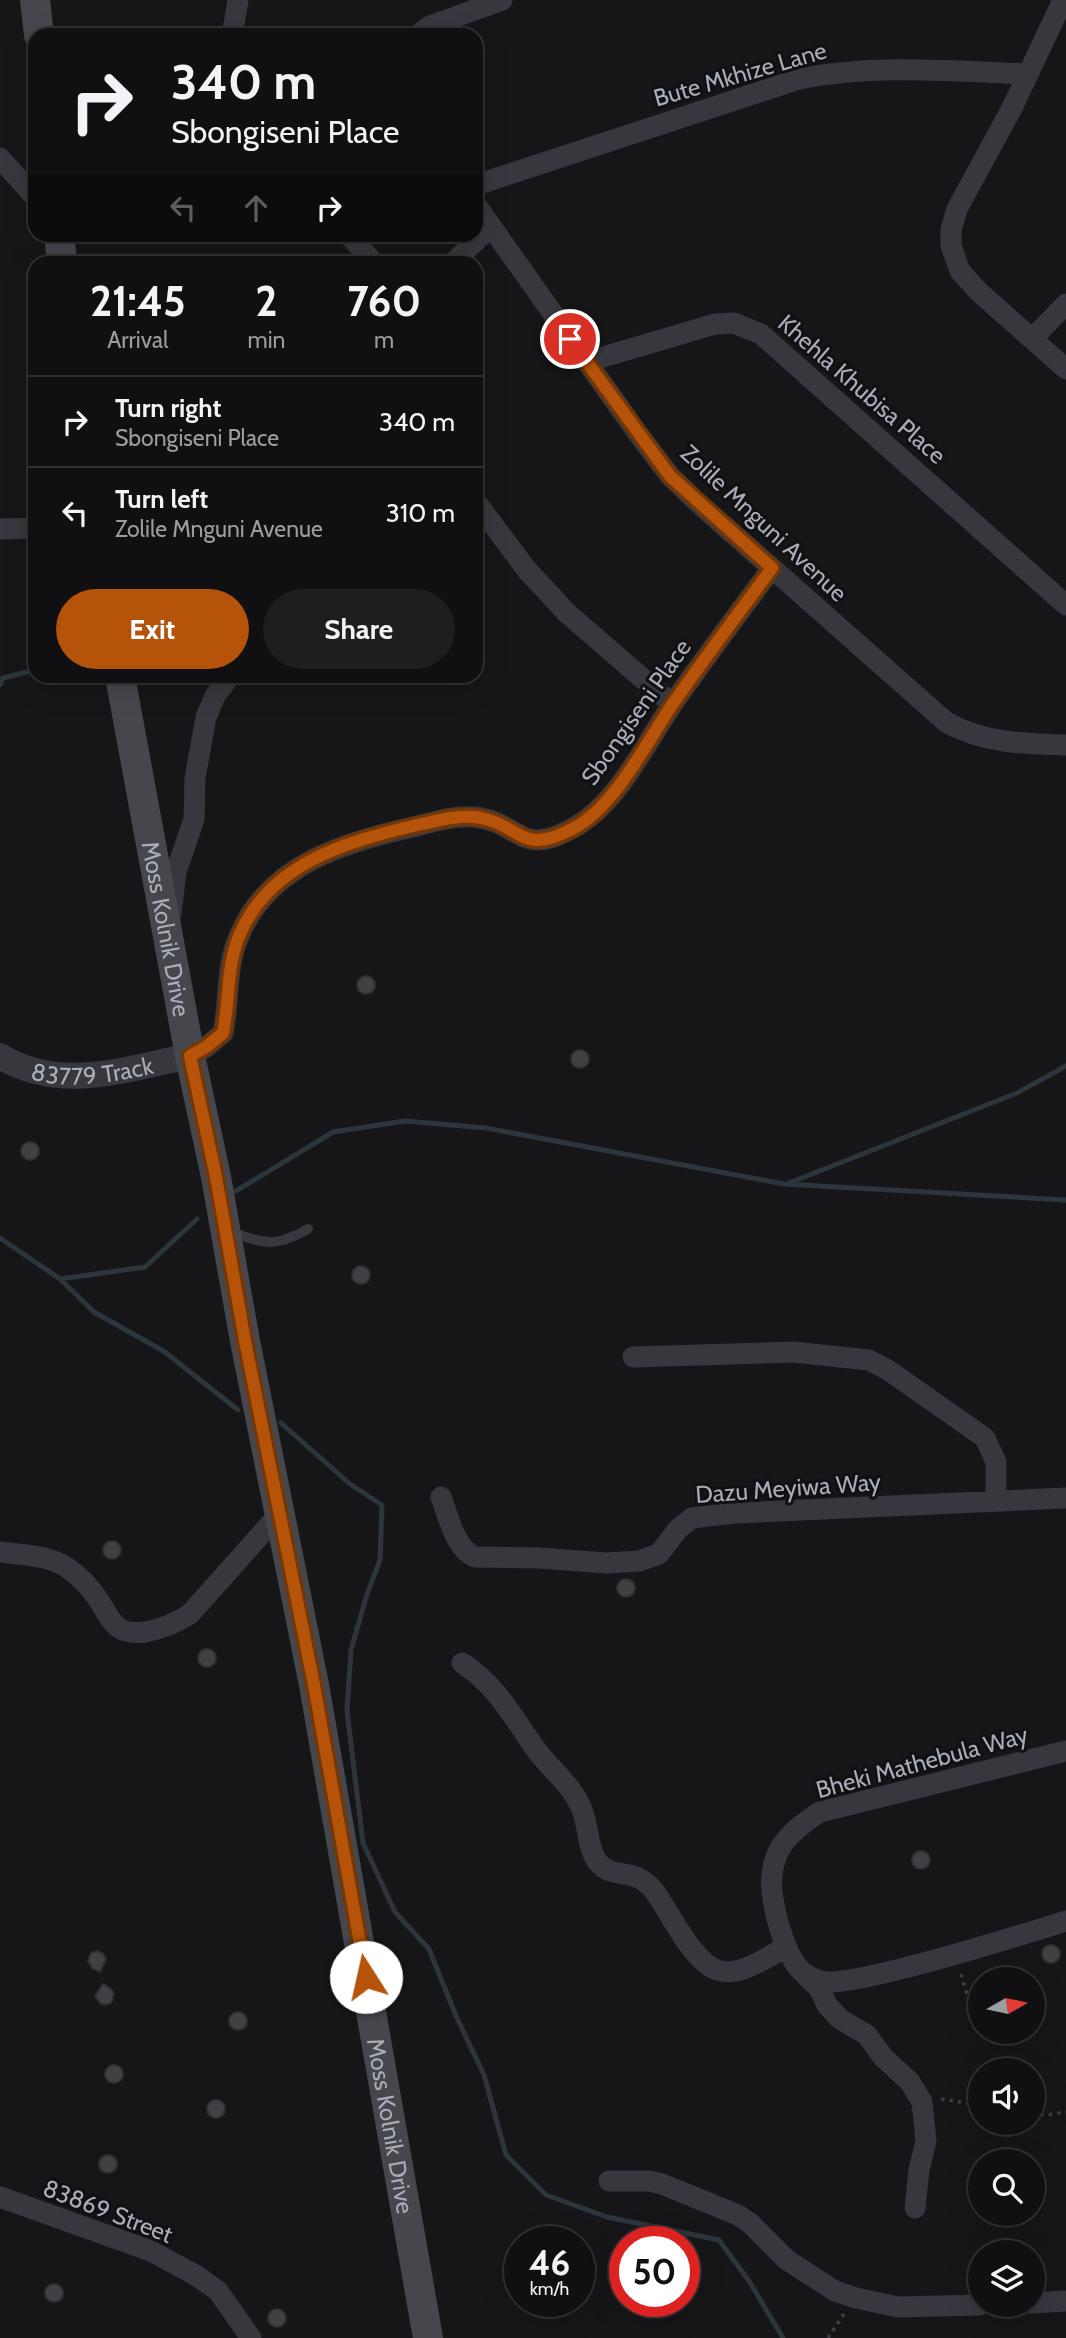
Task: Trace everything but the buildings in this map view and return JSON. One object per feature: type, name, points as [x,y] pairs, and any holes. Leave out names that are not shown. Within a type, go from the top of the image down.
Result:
[{"type":"main road","points":[[35,0],[38,28]]},
{"type":"main road","name":"Moss Kolnik Drive","points":[[121,683],[190,1056],[216,1177],[316,1699],[428,2338]]},
{"type":"street","points":[[233,28],[238,0]]},
{"type":"street","points":[[427,28],[502,0]]},
{"type":"street","points":[[1063,0],[1028,74],[957,209],[951,230],[951,246],[960,271],[972,285],[1066,369]]},
{"type":"street","name":"Bute Mkhize Lane","points":[[483,183],[799,79],[836,72],[924,70],[1028,74]]},
{"type":"street","points":[[0,158],[28,189]]},
{"type":"street","name":"Zolile Mnguni Avenue","points":[[483,215],[670,476],[946,722],[965,733],[989,739],[1066,745]]},
{"type":"street","points":[[483,234],[491,226]]},
{"type":"street","points":[[355,242],[368,256]]},
{"type":"street","points":[[460,256],[475,242]]},
{"type":"street","points":[[1033,338],[1066,304]]},
{"type":"street","name":"Khehla Khubisa Place","points":[[586,362],[715,324],[734,323],[761,334],[1066,605]]},
{"type":"street","points":[[483,511],[527,570],[567,612],[672,704]]},
{"type":"street","points":[[0,529],[28,527]]},
{"type":"street","name":"Sbongiseni Place","points":[[190,1056],[223,1033],[229,975],[239,934],[250,915],[288,873],[330,850],[354,841],[456,817],[492,821],[532,841],[549,841],[593,817],[608,801],[672,704],[772,568]]},
{"type":"street","points":[[169,944],[176,872],[194,819],[195,778],[201,740],[206,717],[215,696],[225,683]]},
{"type":"street","name":"83779 Track","points":[[0,1056],[44,1075],[91,1077],[190,1056]]},
{"type":"street","points":[[633,1357],[779,1352],[869,1360],[888,1370],[985,1438],[996,1462],[996,1501]]},
{"type":"street","name":"Dazu Meyiwa Way","points":[[441,1497],[462,1547],[475,1557],[606,1563],[639,1561],[659,1554],[678,1529],[692,1518],[734,1513],[1066,1498]]},
{"type":"street","points":[[0,1552],[39,1557],[69,1569],[85,1582],[97,1597],[111,1622],[131,1634],[157,1630],[190,1614],[280,1513]]},
{"type":"street","points":[[462,1663],[478,1673],[493,1688],[538,1751],[576,1796],[596,1860],[605,1870],[640,1877],[646,1881],[692,1949],[705,1963],[716,1970],[738,1971],[786,1947]]},
{"type":"street","name":"Bheki Mathebula Way","points":[[919,2096],[910,2082],[883,2057],[867,2035],[840,2019],[827,2005],[819,1988],[804,1974],[786,1947],[778,1927],[772,1896],[772,1867],[785,1840],[796,1827],[820,1812],[1066,1751]]},
{"type":"street","points":[[804,1974],[826,1982],[883,1974],[1066,1921]]},
{"type":"street","points":[[915,2208],[919,2170],[926,2141],[919,2096]]},
{"type":"street","points":[[609,2181],[649,2181],[662,2184],[738,2215],[750,2223],[787,2260],[835,2291],[898,2307],[968,2306]]},
{"type":"street","name":"83869 Street","points":[[0,2197],[139,2246],[187,2271],[218,2291],[251,2338]]},
{"type":"street","points":[[1045,2302],[1066,2301]]},
{"type":"lane","points":[[225,1230],[258,1241],[278,1244],[308,1229]]},
{"type":"path","points":[[919,2096],[968,2103]]},
{"type":"path","points":[[1045,2115],[1066,2112]]},
{"type":"path","points":[[828,2338],[856,2298]]},
{"type":"waterway","points":[[0,685],[3,678],[28,672]]},
{"type":"waterway","points":[[789,1183],[1017,1093],[1066,1066]]},
{"type":"waterway","points":[[236,1191],[333,1132],[405,1121],[486,1128],[784,1184],[1066,1200]]},
{"type":"waterway","points":[[0,1238],[60,1279],[145,1267],[197,1219]]},
{"type":"waterway","points":[[60,1279],[94,1312],[165,1352],[238,1410]]},
{"type":"waterway","points":[[281,1423],[350,1484],[382,1505],[380,1560],[351,1650],[347,1711],[363,1843],[395,1912],[429,1949],[484,2075],[506,2155],[546,2195],[607,2217],[719,2240],[749,2281],[783,2338]]},
{"type":"route","points":[[366,1977],[314,1685],[245,1341],[216,1177],[190,1056],[223,1033],[229,975],[239,934],[250,915],[288,873],[330,850],[354,841],[456,817],[492,821],[532,841],[549,841],[593,817],[608,801],[672,704],[772,568],[670,476],[570,339]]}]
